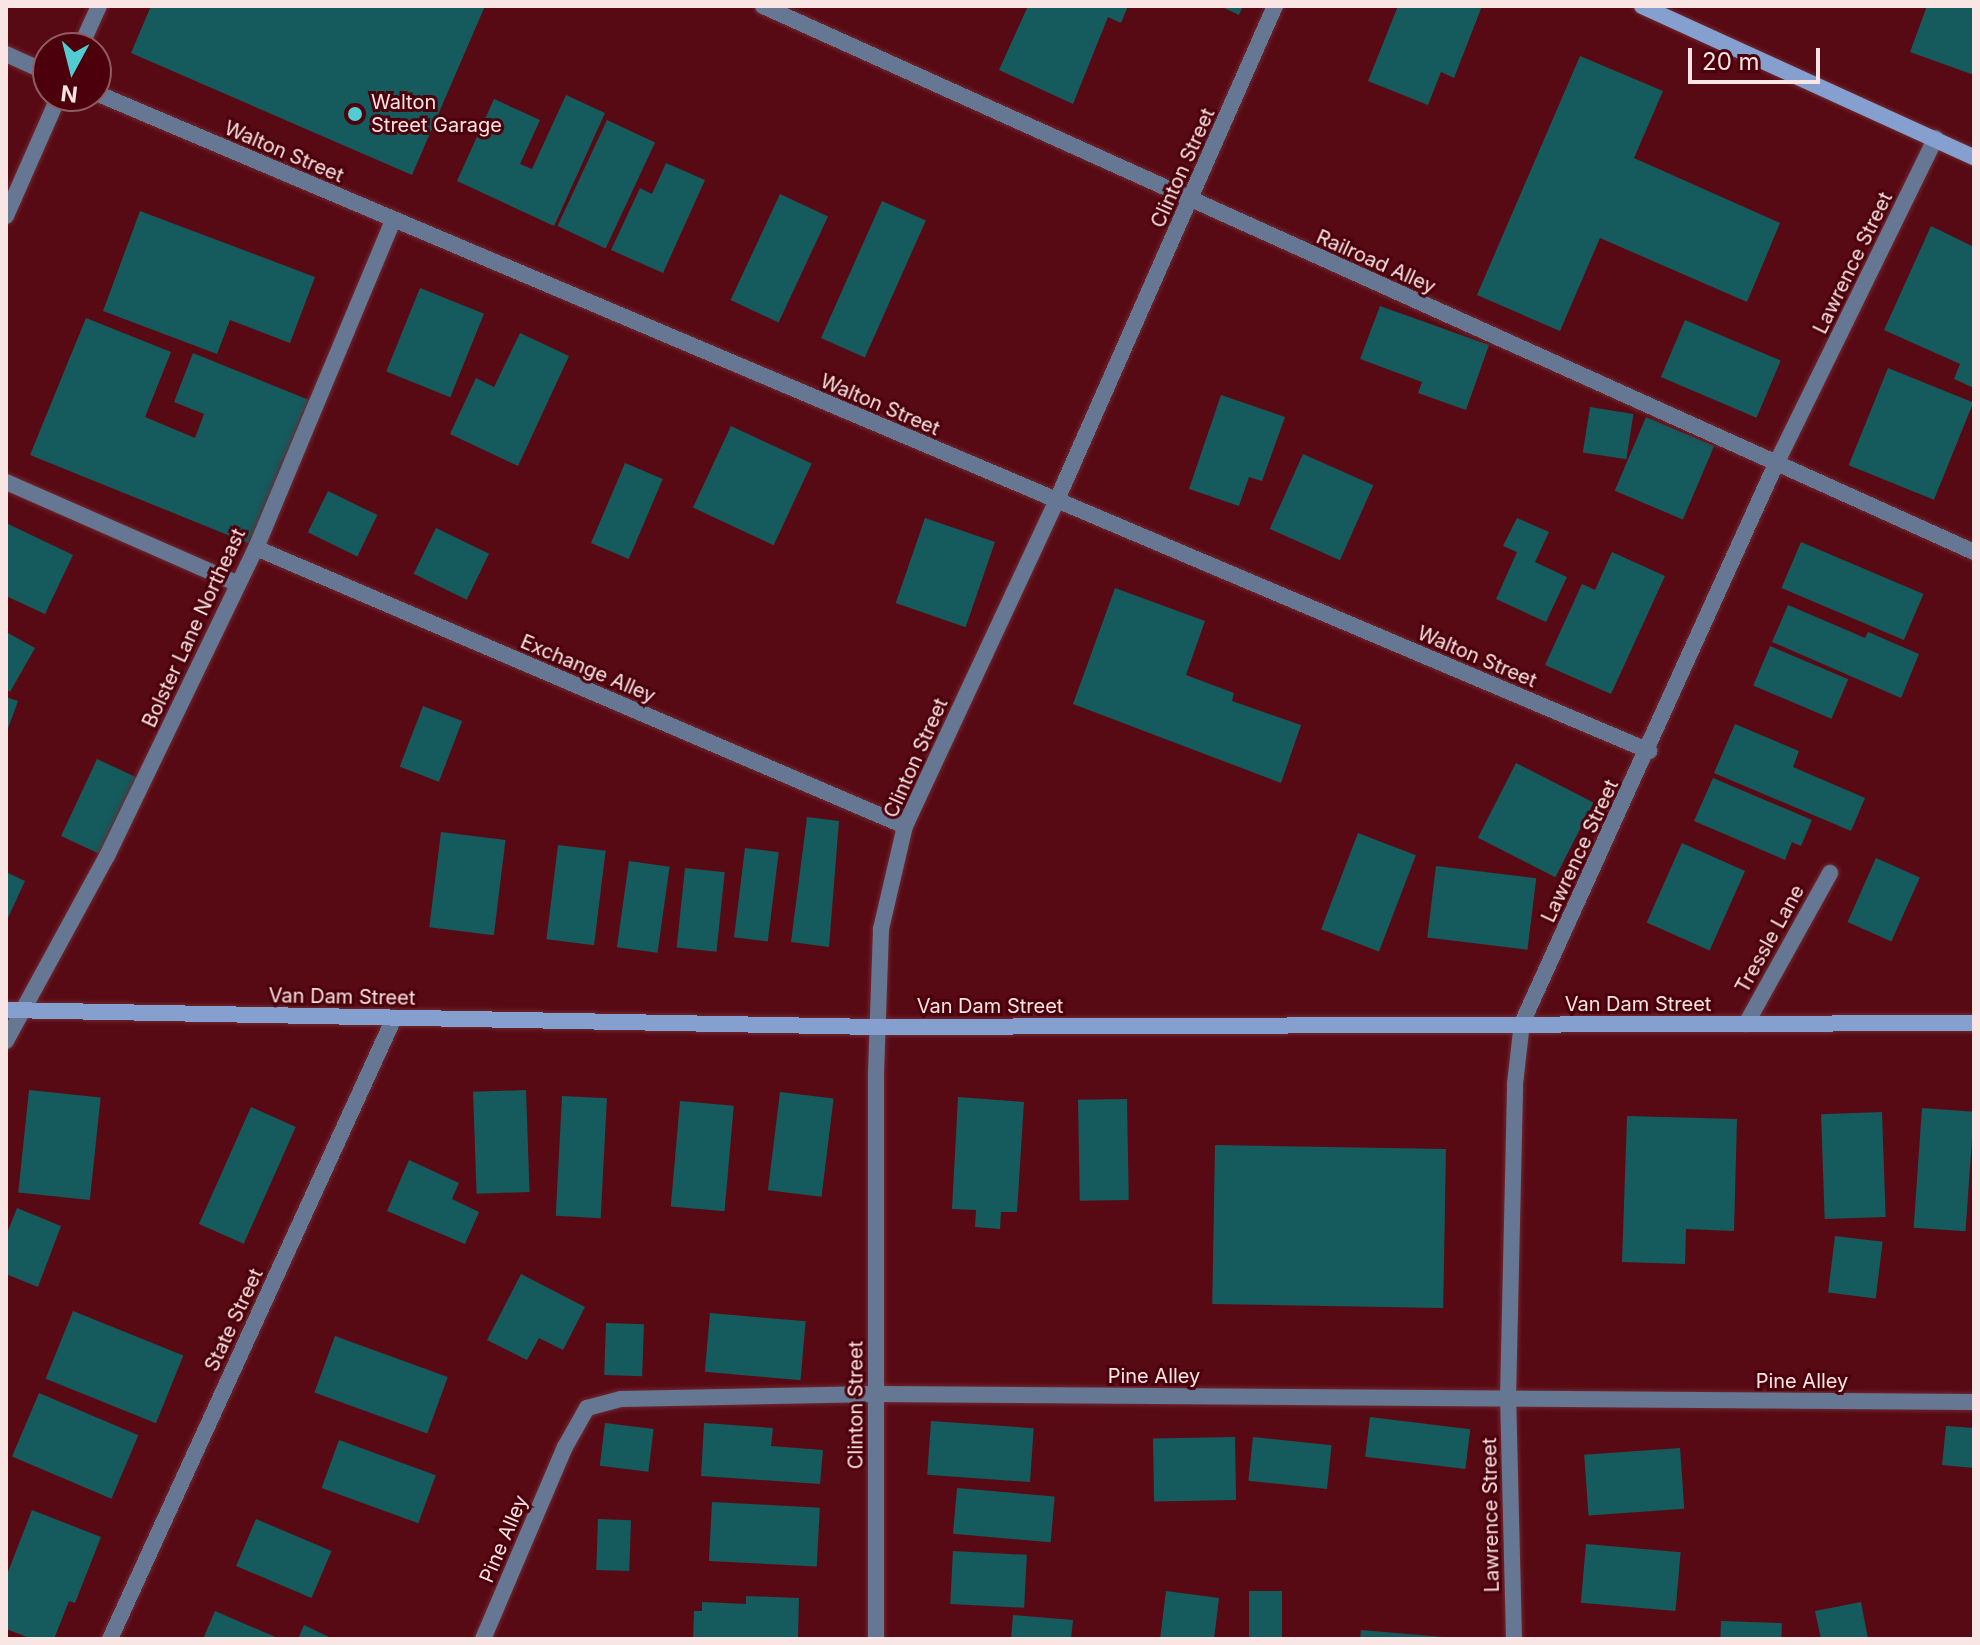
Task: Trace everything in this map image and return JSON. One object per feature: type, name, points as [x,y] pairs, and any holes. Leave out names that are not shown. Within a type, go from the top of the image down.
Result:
[{"type":"main road","points":[[1642,6],[1974,157]]},
{"type":"main road","name":"Van Dam Street","points":[[13,1010],[879,1027],[1974,1023]]},
{"type":"street","points":[[87,32],[99,6]]},
{"type":"street","name":"Railroad Alley","points":[[763,6],[1775,466],[1974,552]]},
{"type":"street","name":"Clinton Street","points":[[876,1639],[881,929],[905,826],[1056,502],[1275,6]]},
{"type":"street","points":[[6,54],[32,66]]},
{"type":"street","name":"Walton Street","points":[[112,100],[1649,751]]},
{"type":"street","points":[[6,216],[52,112]]},
{"type":"street","name":"Lawrence Street","points":[[1514,1639],[1508,1398],[1515,1084],[1522,1023],[1649,751],[1775,466],[1936,138]]},
{"type":"street","name":"Bolster Lane Northeast","points":[[6,1041],[13,1010],[107,856],[256,548],[393,220]]},
{"type":"street","points":[[6,482],[238,584]]},
{"type":"street","name":"Exchange Alley","points":[[256,548],[905,826]]},
{"type":"street","name":"Tressle Lane","points":[[1746,1024],[1830,873]]},
{"type":"street","name":"State Street","points":[[110,1639],[394,1018]]},
{"type":"street","name":"Pine Alley","points":[[483,1639],[565,1447],[587,1408],[621,1399],[876,1394],[1974,1402]]},
{"type":"building","name":"Walton Street Garage","points":[[151,6],[485,6],[412,175],[131,53]]},
{"type":"building","points":[[1028,6],[1128,6],[1121,23],[1108,17],[1073,104],[999,70]]},
{"type":"building","points":[[1220,6],[1243,6],[1239,15]]},
{"type":"building","points":[[1398,6],[1482,6],[1454,78],[1441,72],[1428,105],[1368,81]]},
{"type":"building","points":[[1927,6],[1974,6],[1974,75],[1910,52]]},
{"type":"building","points":[[1580,56],[1663,91],[1634,158],[1780,223],[1747,302],[1600,238],[1560,331],[1477,295]]},
{"type":"building","points":[[566,95],[605,113],[554,226],[457,181],[494,99],[540,120],[520,164],[532,169]]},
{"type":"building","points":[[607,120],[655,142],[606,248],[558,226]]},
{"type":"building","points":[[666,163],[705,180],[663,273],[611,250],[640,188],[652,194]]},
{"type":"building","points":[[780,194],[828,216],[779,322],[731,300]]},
{"type":"building","points":[[882,201],[926,221],[865,358],[821,338]]},
{"type":"building","points":[[140,211],[315,277],[290,343],[230,320],[217,354],[103,311]]},
{"type":"building","points":[[1931,226],[1974,247],[1974,388],[1954,379],[1960,364],[1884,330]]},
{"type":"building","points":[[420,288],[484,314],[450,397],[386,371]]},
{"type":"building","points":[[1380,306],[1489,345],[1466,410],[1418,393],[1422,382],[1360,359]]},
{"type":"building","points":[[86,318],[171,352],[145,417],[195,438],[204,414],[174,402],[193,353],[314,402],[255,546],[30,455]]},
{"type":"building","points":[[1685,320],[1781,361],[1757,418],[1661,377]]},
{"type":"building","points":[[520,333],[569,356],[518,466],[450,434],[476,378],[494,387]]},
{"type":"building","points":[[1888,368],[1973,402],[1934,500],[1849,465]]},
{"type":"building","points":[[1221,395],[1285,417],[1262,481],[1249,477],[1239,506],[1189,489]]},
{"type":"building","points":[[1590,407],[1633,414],[1626,459],[1583,452]]},
{"type":"building","points":[[1646,417],[1714,446],[1683,520],[1615,491]]},
{"type":"building","points":[[731,426],[812,464],[774,545],[693,508]]},
{"type":"building","points":[[1303,454],[1373,485],[1340,560],[1270,529]]},
{"type":"building","points":[[625,463],[663,479],[629,559],[591,543]]},
{"type":"building","points":[[328,491],[377,515],[357,556],[308,532]]},
{"type":"building","points":[[925,518],[995,542],[966,627],[896,603]]},
{"type":"building","points":[[1517,518],[1549,532],[1535,562],[1567,577],[1546,622],[1496,599],[1517,552],[1503,546]]},
{"type":"building","points":[[6,523],[73,555],[45,614],[6,596]]},
{"type":"building","points":[[436,528],[489,554],[467,600],[414,574]]},
{"type":"building","points":[[1801,542],[1923,594],[1904,640],[1781,588]]},
{"type":"building","points":[[1612,552],[1665,576],[1611,694],[1545,665],[1582,584],[1595,590]]},
{"type":"building","points":[[1115,588],[1205,621],[1186,675],[1234,693],[1232,701],[1301,725],[1281,783],[1073,704]]},
{"type":"building","points":[[1788,605],[1865,638],[1868,632],[1919,654],[1901,698],[1772,642]]},
{"type":"building","points":[[6,632],[35,648],[10,692],[6,689]]},
{"type":"building","points":[[1770,646],[1848,679],[1831,719],[1753,686]]},
{"type":"building","points":[[6,697],[18,701],[6,734]]},
{"type":"building","points":[[423,706],[462,721],[439,782],[400,767]]},
{"type":"building","points":[[1735,724],[1799,751],[1793,767],[1865,798],[1851,831],[1714,773]]},
{"type":"building","points":[[97,759],[138,778],[102,855],[61,836]]},
{"type":"building","points":[[1516,763],[1594,802],[1555,877],[1478,838]]},
{"type":"building","points":[[1713,778],[1812,820],[1801,846],[1792,842],[1785,860],[1694,821]]},
{"type":"building","points":[[807,817],[839,821],[829,947],[791,942]]},
{"type":"building","points":[[441,832],[506,840],[494,935],[429,927]]},
{"type":"building","points":[[1358,833],[1416,855],[1379,951],[1321,929]]},
{"type":"building","points":[[1682,843],[1745,871],[1710,951],[1647,922]]},
{"type":"building","points":[[558,845],[606,851],[594,945],[546,939]]},
{"type":"building","points":[[745,848],[779,852],[768,941],[734,937]]},
{"type":"building","points":[[1876,858],[1920,878],[1891,941],[1848,922]]},
{"type":"building","points":[[629,861],[670,867],[657,953],[617,947]]},
{"type":"building","points":[[1436,866],[1536,878],[1527,950],[1427,937]]},
{"type":"building","points":[[685,868],[725,872],[716,952],[677,948]]},
{"type":"building","points":[[6,872],[25,881],[6,922]]},
{"type":"building","points":[[29,1090],[101,1098],[90,1200],[18,1192]]},
{"type":"building","points":[[526,1090],[530,1192],[477,1194],[473,1092]]},
{"type":"building","points":[[780,1092],[834,1099],[822,1197],[768,1190]]},
{"type":"building","points":[[562,1096],[607,1098],[601,1218],[556,1216]]},
{"type":"building","points":[[958,1097],[1024,1102],[1017,1212],[1001,1212],[1000,1229],[975,1227],[976,1210],[952,1209]]},
{"type":"building","points":[[1127,1099],[1129,1200],[1080,1201],[1078,1100]]},
{"type":"building","points":[[680,1101],[734,1106],[725,1211],[671,1207]]},
{"type":"building","points":[[251,1107],[296,1127],[244,1244],[199,1224]]},
{"type":"building","points":[[1922,1108],[1974,1112],[1966,1231],[1914,1228]]},
{"type":"building","points":[[1882,1112],[1886,1217],[1825,1219],[1821,1114]]},
{"type":"building","points":[[1627,1116],[1737,1119],[1734,1231],[1686,1229],[1685,1264],[1622,1262]]},
{"type":"building","points":[[1215,1145],[1446,1149],[1443,1308],[1212,1304]]},
{"type":"building","points":[[409,1160],[459,1183],[452,1199],[479,1212],[465,1244],[387,1211]]},
{"type":"building","points":[[17,1208],[61,1226],[38,1287],[6,1274],[6,1236]]},
{"type":"building","points":[[1835,1236],[1883,1242],[1876,1298],[1828,1293]]},
{"type":"building","points":[[521,1274],[585,1307],[563,1350],[539,1338],[527,1360],[487,1340]]},
{"type":"building","points":[[73,1311],[183,1356],[156,1423],[46,1379]]},
{"type":"building","points":[[710,1313],[806,1321],[800,1380],[705,1372]]},
{"type":"building","points":[[606,1323],[644,1324],[642,1376],[604,1375]]},
{"type":"building","points":[[335,1336],[448,1377],[427,1433],[314,1392]]},
{"type":"building","points":[[39,1393],[138,1435],[111,1499],[12,1457]]},
{"type":"building","points":[[1370,1417],[1470,1429],[1465,1469],[1365,1457]]},
{"type":"building","points":[[931,1421],[1034,1428],[1030,1482],[927,1475]]},
{"type":"building","points":[[605,1423],[654,1429],[648,1472],[600,1466]]},
{"type":"building","points":[[704,1423],[773,1428],[771,1446],[823,1450],[820,1484],[701,1476]]},
{"type":"building","points":[[1946,1426],[1974,1428],[1974,1468],[1942,1465]]},
{"type":"building","points":[[1235,1437],[1236,1500],[1154,1501],[1153,1438]]},
{"type":"building","points":[[1253,1437],[1332,1445],[1327,1489],[1248,1481]]},
{"type":"building","points":[[339,1440],[436,1475],[418,1523],[322,1488]]},
{"type":"building","points":[[1680,1448],[1684,1509],[1588,1516],[1584,1455]]},
{"type":"building","points":[[957,1488],[1055,1497],[1051,1542],[953,1534]]},
{"type":"building","points":[[712,1502],[820,1508],[817,1567],[709,1561]]},
{"type":"building","points":[[32,1510],[101,1537],[75,1603],[69,1601],[54,1639],[32,1639],[6,1629],[6,1577]]},
{"type":"building","points":[[256,1519],[331,1551],[312,1598],[236,1566]]},
{"type":"building","points":[[598,1519],[631,1520],[629,1571],[596,1570]]},
{"type":"building","points":[[1586,1544],[1681,1552],[1675,1611],[1581,1603]]},
{"type":"building","points":[[953,1551],[1027,1555],[1024,1608],[950,1604]]},
{"type":"building","points":[[1166,1591],[1219,1598],[1214,1639],[1160,1639]]},
{"type":"building","points":[[1249,1591],[1282,1591],[1282,1639],[1249,1639]]},
{"type":"building","points":[[746,1596],[799,1598],[798,1637],[693,1639],[694,1611],[702,1611],[702,1602],[746,1604]]},
{"type":"building","points":[[1861,1602],[1868,1639],[1821,1639],[1815,1611]]},
{"type":"building","points":[[215,1611],[280,1639],[203,1639]]},
{"type":"building","points":[[1013,1615],[1073,1620],[1071,1639],[1011,1639]]},
{"type":"building","points":[[1721,1621],[1782,1623],[1781,1639],[1720,1639]]},
{"type":"building","points":[[304,1625],[329,1637],[328,1639],[298,1639]]},
{"type":"building","points":[[1361,1630],[1443,1637],[1443,1639],[1360,1639]]},
{"type":"place","name":"Walton Street Garage","points":[[355,114]]}]
